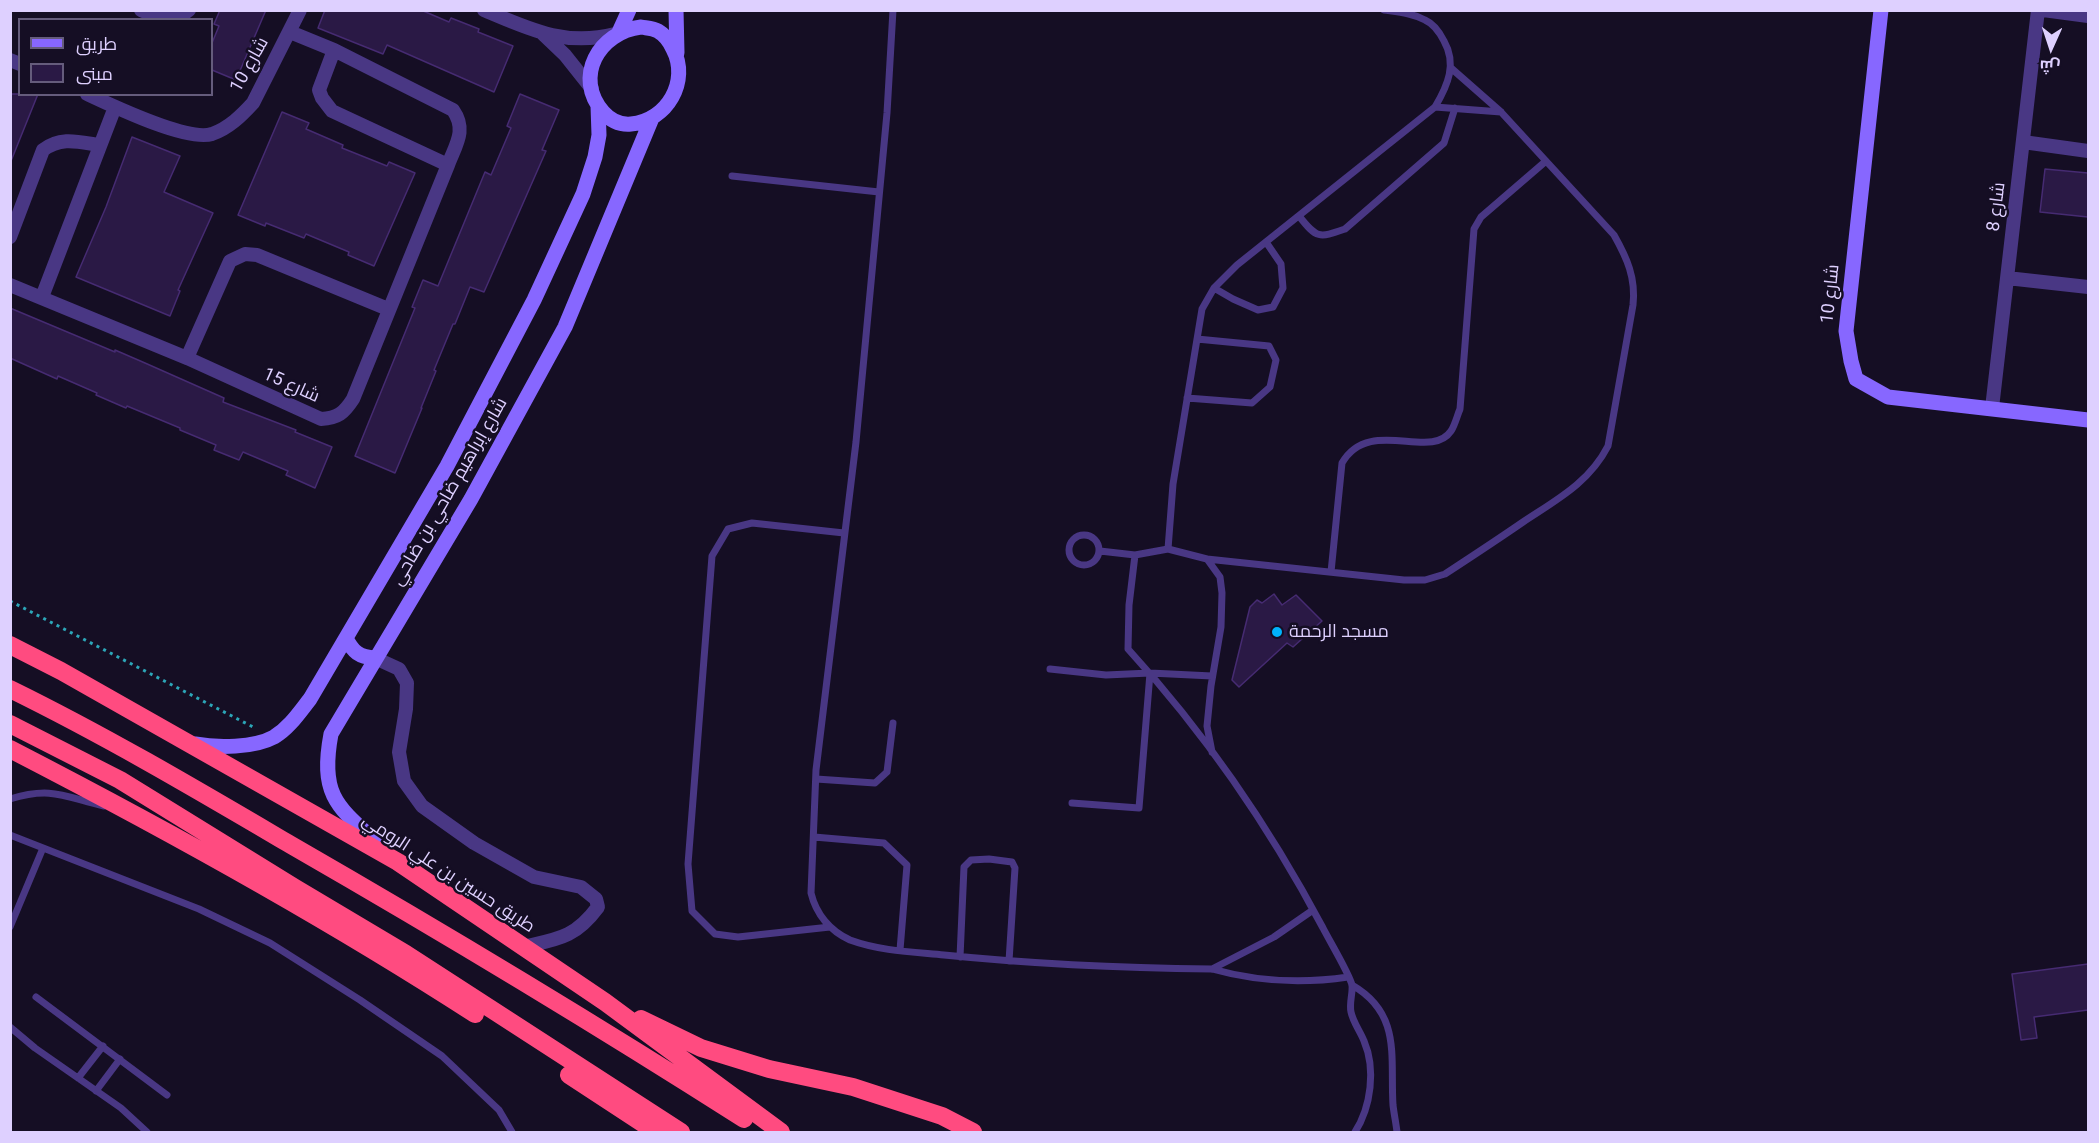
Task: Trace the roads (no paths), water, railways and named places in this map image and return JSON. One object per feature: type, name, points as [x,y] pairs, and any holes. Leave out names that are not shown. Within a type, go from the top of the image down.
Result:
[{"type":"highway","name":"طريق حسين بن علي الرومي","points":[[10,645],[61,671],[398,862],[605,1002],[781,1132]]},
{"type":"highway","points":[[10,688],[163,771],[358,883],[567,1008],[766,1132]]},
{"type":"highway","points":[[10,724],[120,780],[406,954],[681,1132]]},
{"type":"highway","points":[[10,749],[135,815],[400,965],[657,1132]]},
{"type":"highway","points":[[605,1002],[701,1048],[769,1069],[853,1087],[942,1116],[973,1132]]},
{"type":"street","points":[[141,10],[161,18]]},
{"type":"street","points":[[175,18],[189,10]]},
{"type":"street","name":"شارع 10","points":[[91,96],[185,133],[210,135],[242,116],[253,103],[300,10]]},
{"type":"street","points":[[484,10],[543,34],[580,40],[596,39],[641,27],[658,31],[670,43],[677,58]]},
{"type":"street","points":[[629,10],[617,33],[602,46],[591,71],[592,89],[598,105],[610,119],[635,123],[652,118],[666,107],[675,93],[679,76],[676,10]]},
{"type":"street","name":"شارع 10","points":[[1881,10],[1846,331],[1856,379],[1888,397],[2088,420]]},
{"type":"street","name":"شارع 8","points":[[1992,408],[2038,10]]},
{"type":"street","points":[[2043,10],[2088,16]]},
{"type":"street","name":"شارع 15","points":[[10,285],[187,358],[321,419],[333,418],[342,414],[353,399],[448,165],[461,131],[460,119],[453,110],[334,50],[290,32]]},
{"type":"street","points":[[543,34],[565,55],[592,89]]},
{"type":"street","points":[[334,50],[319,90],[332,111],[448,165]]},
{"type":"street","name":"شارع إبراهيم ضاحي بن ضاحي","points":[[187,743],[213,747],[246,745],[273,738],[292,722],[310,699],[447,466],[534,300],[583,194],[595,157],[599,135],[598,105]]},
{"type":"street","points":[[42,297],[115,107]]},
{"type":"street","name":"شارع إبراهيم ضاحي بن ضاحي","points":[[398,862],[340,808],[329,785],[328,777],[326,760],[331,734],[471,499],[565,327],[652,118]]},
{"type":"street","points":[[10,237],[43,150],[52,143],[66,140],[99,145]]},
{"type":"street","points":[[2023,142],[2088,151]]},
{"type":"street","points":[[187,358],[230,261],[245,254],[257,255],[388,309]]},
{"type":"street","points":[[2007,278],[2088,287]]},
{"type":"street","points":[[346,638],[351,650],[362,657],[375,658],[399,669],[407,683],[406,709],[399,752],[404,781],[422,806],[474,843],[534,877],[581,887],[596,899],[598,907],[585,924],[563,937],[523,947]]},
{"type":"lane","points":[[892,10],[887,113],[856,442],[816,779],[811,893],[815,909],[830,927],[849,939],[879,948],[1009,961],[1212,969],[1234,976],[1279,982],[1348,977]]},
{"type":"lane","points":[[1168,549],[1173,484],[1202,309],[1214,288],[1237,265],[1436,107],[1445,91],[1451,68],[1449,49],[1439,32],[1427,20],[1409,12],[1384,10]]},
{"type":"lane","points":[[1100,551],[1135,555],[1168,549],[1207,559],[1404,580],[1425,580],[1445,574],[1566,494],[1599,462],[1608,446],[1633,305],[1634,282],[1624,254],[1614,235],[1501,112],[1451,68]]},
{"type":"lane","points":[[1436,107],[1501,112]]},
{"type":"lane","points":[[1299,216],[1311,232],[1324,236],[1345,229],[1444,142],[1455,108]]},
{"type":"lane","points":[[1331,572],[1342,463],[1347,454],[1355,447],[1369,441],[1432,442],[1443,438],[1451,431],[1460,409],[1474,229],[1481,217],[1546,161]]},
{"type":"lane","points":[[732,176],[879,192]]},
{"type":"lane","points":[[1214,288],[1258,310],[1273,307],[1283,288],[1281,264],[1266,242]]},
{"type":"lane","points":[[1187,398],[1252,403],[1270,387],[1276,360],[1269,346],[1197,339]]},
{"type":"lane","points":[[830,927],[738,937],[716,934],[692,911],[688,864],[712,556],[728,529],[752,523],[844,533]]},
{"type":"lane","points":[[1082,535],[1091,536],[1098,542],[1100,551],[1097,559],[1090,565],[1081,566],[1073,562],[1069,554],[1069,545],[1074,538],[1082,535]]},
{"type":"lane","points":[[1135,555],[1129,605],[1128,649],[1150,673],[1212,752],[1265,829],[1313,910],[1352,985],[1351,1014],[1365,1042],[1370,1064],[1370,1086],[1366,1107],[1355,1132]]},
{"type":"lane","points":[[1207,559],[1220,577],[1222,593],[1221,627],[1212,676],[1207,726],[1212,752]]},
{"type":"lane","points":[[1050,669],[1106,675],[1150,673],[1212,676]]},
{"type":"lane","points":[[1072,803],[1139,808],[1150,673]]},
{"type":"lane","points":[[816,779],[875,783],[887,772],[893,723]]},
{"type":"lane","points":[[10,799],[38,792],[54,793],[135,815]]},
{"type":"lane","points":[[10,835],[199,909],[270,943],[442,1056],[499,1110],[512,1132]]},
{"type":"lane","points":[[814,837],[884,843],[907,865],[900,950]]},
{"type":"lane","points":[[10,927],[43,848]]},
{"type":"lane","points":[[960,957],[964,867],[971,860],[989,859],[1012,862],[1015,868],[1009,961]]},
{"type":"lane","points":[[1212,969],[1274,937],[1313,910]]},
{"type":"lane","points":[[1352,985],[1361,990],[1376,1005],[1382,1013],[1388,1031],[1392,1049],[1393,1105],[1397,1132]]},
{"type":"lane","points":[[36,997],[167,1095]]},
{"type":"lane","points":[[11,1030],[121,1108],[147,1132]]},
{"type":"lane","points":[[78,1078],[103,1046]]},
{"type":"lane","points":[[96,1091],[120,1059]]},
{"type":"place","name":"مسجد الرحمة","points":[[1277,632]]}]
